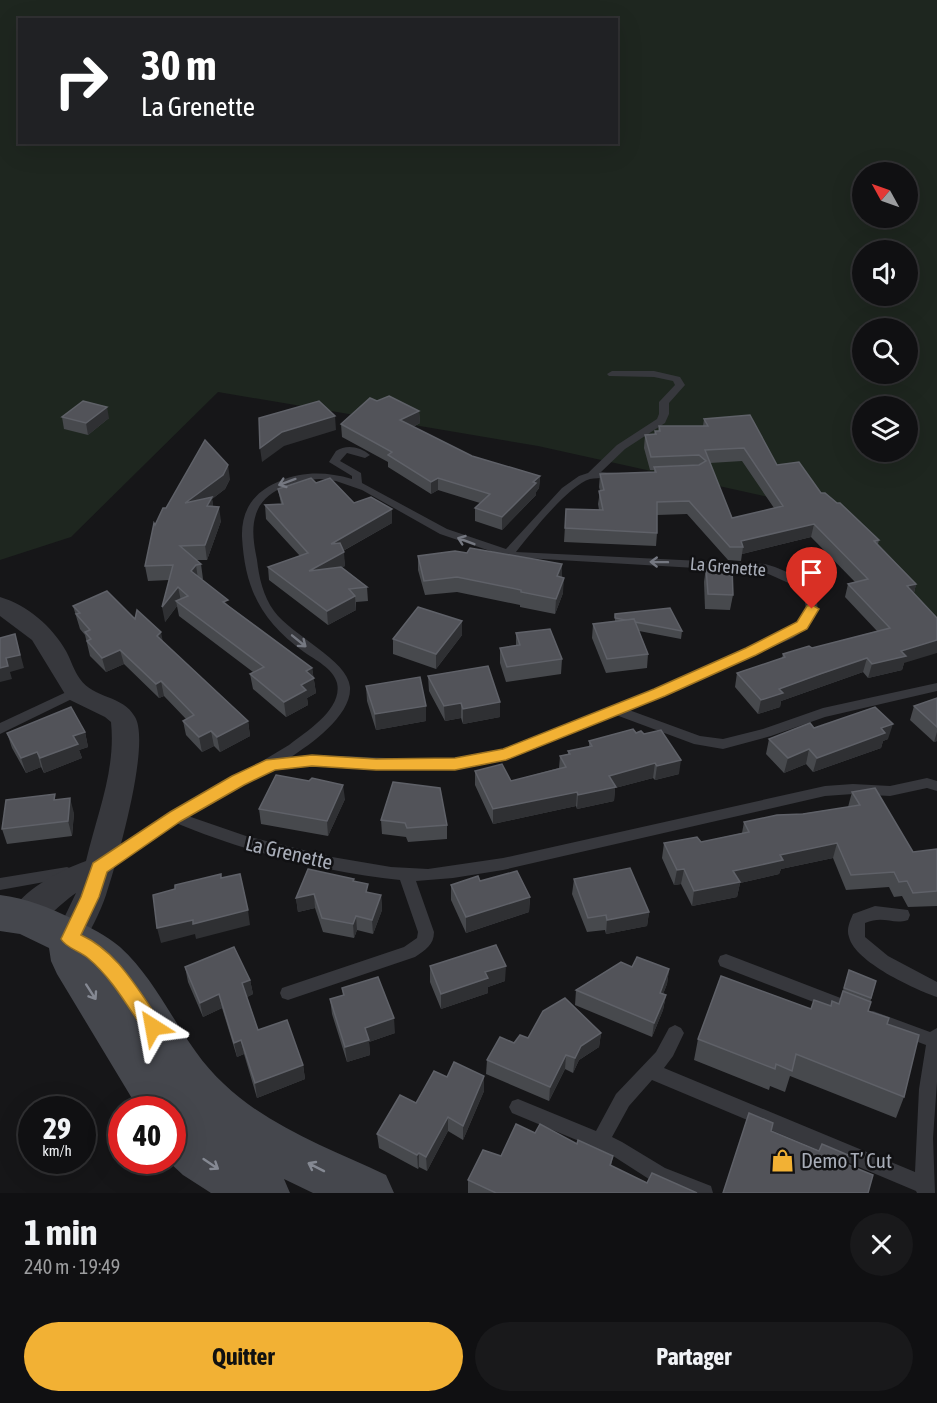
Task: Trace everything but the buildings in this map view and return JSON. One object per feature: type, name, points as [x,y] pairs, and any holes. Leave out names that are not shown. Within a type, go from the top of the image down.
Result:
[{"type":"street","points":[[0,605],[27,620],[36,630],[52,649],[63,677],[75,692],[120,713],[126,727],[124,764],[117,804],[103,845],[90,897],[70,939],[73,961],[157,1096]]},
{"type":"street","name":"La Grenette","points":[[12,915],[40,902],[69,882],[99,868]]},
{"type":"street","points":[[12,915],[88,947],[111,966],[190,1084],[232,1121],[270,1144],[368,1193]]},
{"type":"street","points":[[186,1144],[217,1168],[264,1193]]},
{"type":"lane","points":[[591,476],[621,447],[661,421],[664,414],[664,402],[681,385],[672,377],[654,374],[612,374]]},
{"type":"lane","name":"La Grenette","points":[[357,484],[357,475],[334,462],[338,453],[345,449],[355,450],[365,455]]},
{"type":"lane","points":[[508,554],[543,514],[577,481],[591,476],[629,475]]},
{"type":"lane","name":"La Grenette","points":[[0,884],[99,868],[176,817],[238,780],[272,764],[319,729],[331,717],[342,699],[344,683],[341,675],[328,661],[293,637],[269,613],[255,584],[247,523],[250,513],[261,498],[278,486],[298,479],[320,476],[357,484],[380,494],[444,532],[508,554],[748,566],[778,572],[808,593],[812,609],[802,626],[704,674],[506,755],[455,764],[376,764],[312,760],[272,764]]},
{"type":"lane","points":[[615,710],[699,741],[723,744],[766,733],[823,713],[937,687]]},
{"type":"lane","points":[[0,729],[75,692]]},
{"type":"lane","name":"La Grenette","points":[[176,817],[238,841],[350,867],[406,874],[436,874],[495,866],[825,791],[853,789],[890,791],[927,783],[937,786]]},
{"type":"lane","points":[[288,993],[396,957],[423,943],[426,932],[406,874]]},
{"type":"lane","points":[[902,915],[875,912],[859,919],[856,935],[859,943],[882,961],[937,990]]},
{"type":"lane","points":[[650,1071],[925,1189],[925,1129],[931,1057],[936,1039],[726,961]]},
{"type":"lane","points":[[601,1141],[618,1105],[633,1086],[665,1057],[675,1033]]},
{"type":"lane","points":[[518,1107],[601,1141],[624,1152],[659,1174],[704,1193]]},
{"type":"shaded area","points":[[0,0],[937,0],[937,629],[787,501],[538,446],[218,392],[71,537],[0,560]]},
{"type":"place","name":"Demo T’ Cut","points":[[783,1161]]},
{"type":"route","points":[[153,1027],[111,966],[88,947],[70,939],[90,897],[99,868],[136,842],[238,780],[272,764],[312,760],[376,764],[455,764],[506,755],[704,674],[751,652],[802,626],[812,609]]}]
